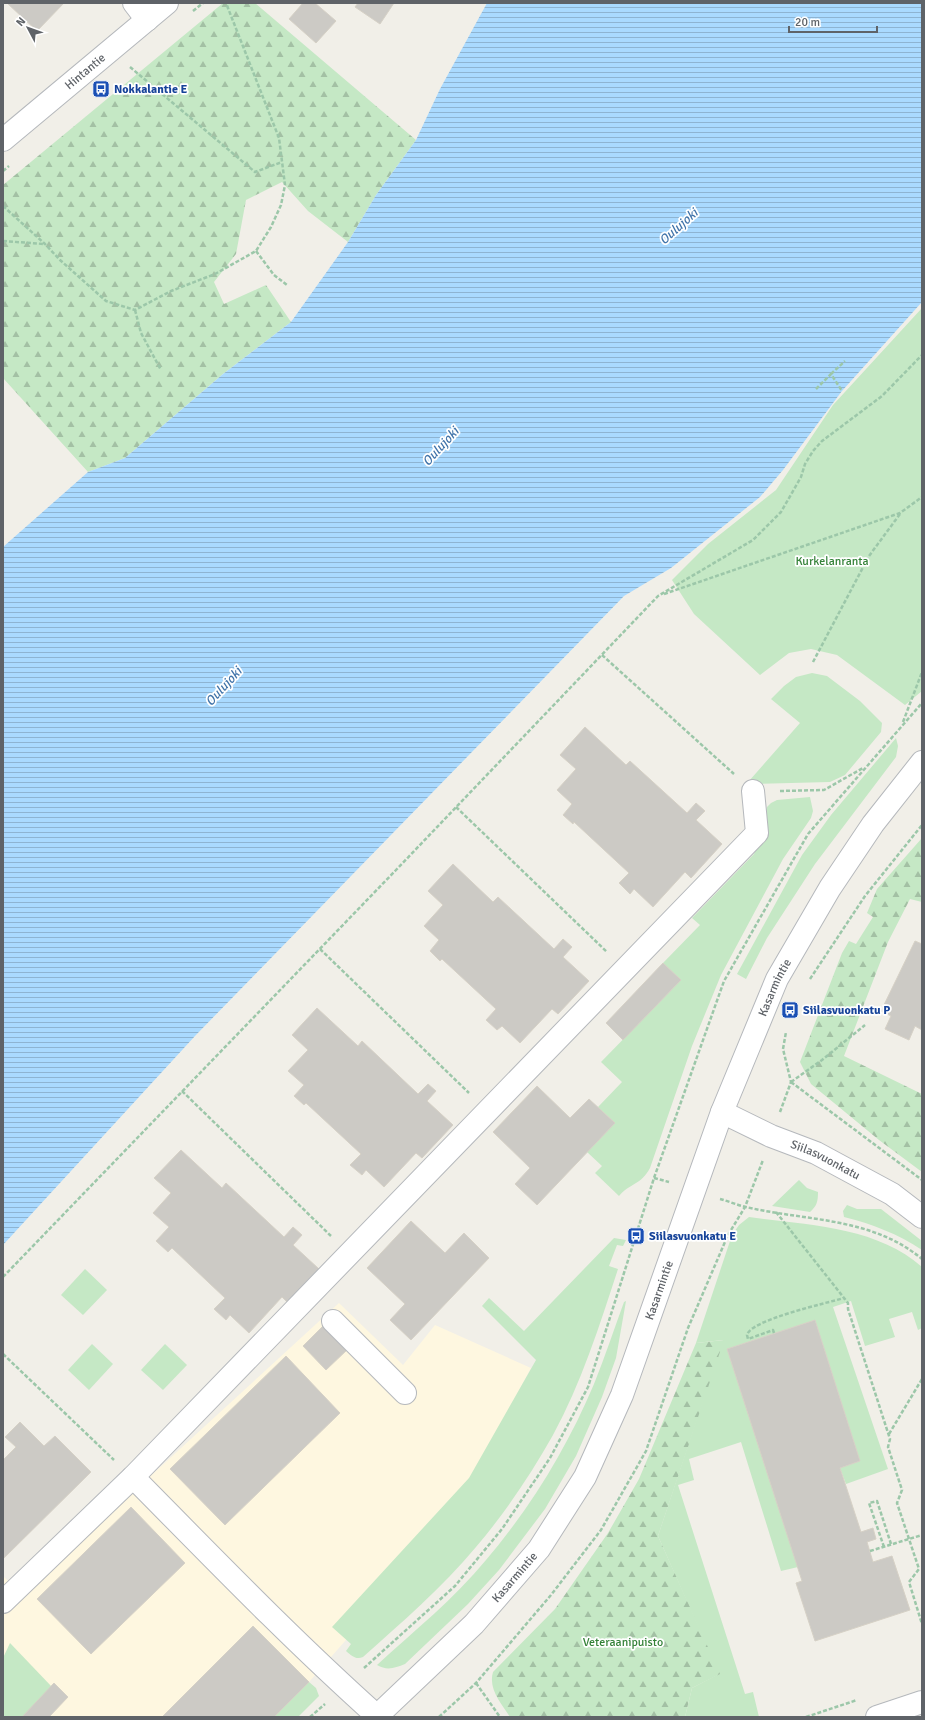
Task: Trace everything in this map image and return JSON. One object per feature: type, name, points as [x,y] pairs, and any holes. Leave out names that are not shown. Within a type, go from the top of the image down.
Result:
[{"type":"street","points":[[134,3],[147,20]]},
{"type":"street","name":"Hintantie","points":[[4,137],[167,3]]},
{"type":"street","name":"Kasarmintie","points":[[376,1716],[474,1624],[539,1549],[585,1477],[622,1395],[722,1112],[781,973],[830,888],[872,824],[922,762]]},
{"type":"street","points":[[3,1602],[133,1477],[757,833],[753,791]]},
{"type":"street","name":"Siilasvuonkatu","points":[[722,1112],[771,1136],[816,1153],[892,1194],[922,1217]]},
{"type":"street","points":[[333,1321],[405,1393]]},
{"type":"street","points":[[133,1477],[343,1686],[376,1716]]},
{"type":"street","points":[[878,1717],[918,1708]]},
{"type":"path","points":[[3,206],[106,301],[136,310],[171,291],[215,274],[256,251],[271,227],[281,205],[285,185],[279,138],[226,3]]},
{"type":"path","points":[[128,66],[255,172],[282,162]]},
{"type":"path","points":[[3,241],[45,244]]},
{"type":"path","points":[[256,251],[274,275],[287,284]]},
{"type":"path","points":[[136,310],[141,333],[161,370]]},
{"type":"path","points":[[3,1277],[658,596],[753,540],[781,512],[801,477],[805,464],[813,451],[822,441],[882,396],[922,355]]},
{"type":"path","points":[[816,389],[845,362]]},
{"type":"path","points":[[831,374],[842,391]]},
{"type":"path","points":[[658,596],[900,513],[922,498]]},
{"type":"path","points":[[813,662],[868,556],[900,513]]},
{"type":"path","points":[[602,655],[753,791],[824,790],[866,766]]},
{"type":"path","points":[[902,724],[922,672]]},
{"type":"path","points":[[310,1717],[455,1586],[502,1529],[550,1458],[588,1387],[654,1178],[724,981],[808,834],[902,724],[922,703]]},
{"type":"path","points":[[456,807],[625,969]]},
{"type":"path","points":[[806,984],[865,896],[922,825]]},
{"type":"path","points":[[320,949],[487,1111]]},
{"type":"path","points":[[791,1082],[822,1060],[865,1025]]},
{"type":"path","points":[[786,1029],[783,1049],[791,1082],[922,1180]]},
{"type":"path","points":[[182,1091],[350,1254]]},
{"type":"path","points":[[745,1207],[848,1224],[904,1246],[922,1259]]},
{"type":"path","points":[[776,1212],[848,1303],[848,1309],[889,1434],[890,1439],[888,1447],[902,1490],[897,1503],[919,1569],[909,1582],[922,1624]]},
{"type":"path","points":[[774,1333],[773,1330],[748,1339],[747,1335],[751,1328],[771,1318],[844,1298]]},
{"type":"path","points":[[3,1354],[133,1477]]},
{"type":"path","points":[[889,1434],[922,1379]]},
{"type":"path","points":[[884,1547],[870,1504],[877,1501],[891,1544]]},
{"type":"path","points":[[870,1551],[922,1535]]},
{"type":"path","points":[[476,1683],[500,1717]]},
{"type":"shaded area","points":[[339,1303],[403,1365],[435,1325],[531,1368],[473,1476],[353,1632],[309,1682],[253,1626],[162,1717],[3,1717],[3,1576],[22,1594]]},
{"type":"green space","points":[[223,3],[255,3],[416,140],[376,195],[348,242],[308,211],[282,182],[246,200],[236,254],[214,282],[224,304],[266,285],[291,322],[223,374],[125,458],[88,472],[3,378],[3,185]]},
{"type":"green space","name":"Kurkelanranta","points":[[922,308],[922,691],[905,705],[837,655],[811,649],[789,653],[760,675],[694,614],[672,580],[708,544],[776,490],[833,405]]},
{"type":"green space","points":[[812,673],[827,676],[860,701],[882,723],[881,732],[845,775],[830,782],[756,784],[749,781],[800,723],[771,699],[796,677]]},
{"type":"green space","points":[[896,738],[898,746],[896,757],[815,864],[767,938],[746,979],[737,974],[802,855],[831,815]]},
{"type":"green space","points":[[810,797],[813,811],[811,818],[783,859],[721,975],[692,1046],[650,1168],[643,1178],[619,1196],[595,1173],[602,1166],[587,1152],[615,1123],[598,1107],[622,1082],[601,1062],[681,980],[663,963],[700,925],[692,918],[754,854],[764,829],[767,807],[777,800]]},
{"type":"green space","points":[[922,838],[922,902],[910,899],[888,942],[844,1056],[922,1094],[922,1172],[879,1140],[811,1084],[800,1062],[842,953],[849,941],[856,944],[873,917],[867,913],[877,889]]},
{"type":"green space","points":[[799,1180],[807,1188],[818,1192],[817,1203],[810,1212],[772,1206]]},
{"type":"green space","points":[[847,1205],[857,1209],[881,1209],[922,1241],[922,1250],[904,1239],[884,1230],[844,1217],[843,1211]]},
{"type":"green space","points":[[749,1217],[817,1226],[862,1235],[884,1243],[904,1253],[922,1267],[922,1328],[918,1330],[912,1312],[889,1319],[895,1337],[865,1346],[851,1301],[833,1307],[888,1469],[846,1484],[840,1468],[860,1461],[815,1320],[727,1349],[798,1567],[781,1571],[741,1442],[689,1459],[694,1480],[678,1485],[745,1694],[753,1692],[759,1717],[685,1717],[692,1688],[719,1674],[658,1536],[723,1340],[696,1343],[732,1235],[739,1225]]},
{"type":"green space","points":[[614,1238],[626,1240],[623,1246],[617,1245],[609,1266],[618,1269],[597,1332],[581,1375],[563,1415],[536,1464],[497,1521],[449,1577],[363,1657],[356,1658],[352,1656],[346,1651],[351,1644],[332,1627],[469,1478],[536,1360],[482,1306],[489,1298],[524,1331]]},
{"type":"green space","points":[[85,1269],[107,1290],[83,1315],[61,1295]]},
{"type":"green space","points":[[626,1301],[616,1358],[602,1397],[576,1456],[545,1509],[499,1570],[468,1604],[405,1664],[394,1668],[384,1668],[377,1665],[461,1588],[502,1540],[533,1498],[560,1454],[583,1408],[598,1374],[624,1302]]},
{"type":"green space","name":"Veteraanipuisto","points":[[724,1340],[658,1536],[720,1674],[692,1688],[685,1717],[510,1717],[496,1696],[492,1684],[493,1672],[555,1609],[608,1533],[639,1479],[696,1343]]},
{"type":"green space","points":[[92,1344],[113,1364],[89,1390],[68,1370]]},
{"type":"green space","points":[[165,1344],[187,1365],[163,1390],[141,1370]]},
{"type":"green space","points":[[10,1643],[52,1687],[22,1717],[3,1717],[3,1658]]},
{"type":"green space","points":[[309,1682],[316,1688],[319,1696],[298,1717],[274,1717]]},
{"type":"water","name":"Oulujoki","points":[[487,3],[922,3],[922,302],[842,391],[783,470],[760,497],[671,568],[624,596],[195,1036],[3,1245],[3,547],[88,472],[125,458],[223,374],[291,322],[348,242],[376,195],[416,140],[440,89]]},
{"type":"building","points":[[7,3],[64,3],[37,31]]},
{"type":"building","points":[[303,3],[315,3],[336,21],[316,43],[289,19]]},
{"type":"building","points":[[358,3],[394,3],[380,24],[355,7]]},
{"type":"building","points":[[585,727],[626,765],[630,761],[687,813],[696,803],[705,811],[696,820],[722,844],[691,878],[685,872],[653,907],[634,889],[630,894],[619,883],[629,873],[574,822],[573,824],[563,815],[572,804],[557,790],[576,769],[560,755]]},
{"type":"building","points":[[453,864],[493,902],[498,897],[554,949],[563,939],[572,947],[563,957],[589,981],[558,1014],[552,1009],[520,1043],[502,1026],[497,1030],[486,1020],[496,1009],[442,959],[440,961],[430,951],[439,940],[424,926],[443,905],[428,891]]},
{"type":"building","points":[[915,941],[922,944],[922,1030],[915,1026],[909,1040],[885,1029],[891,1016],[881,1011]]},
{"type":"building","points":[[663,963],[681,980],[623,1040],[606,1023]]},
{"type":"building","points":[[317,1008],[358,1046],[362,1041],[418,1094],[428,1084],[436,1091],[427,1101],[453,1125],[422,1158],[416,1153],[384,1187],[366,1170],[362,1175],[350,1165],[361,1154],[306,1103],[304,1105],[294,1096],[304,1085],[288,1071],[308,1050],[292,1035]]},
{"type":"building","points":[[537,1086],[570,1118],[589,1099],[615,1123],[537,1205],[515,1184],[530,1168],[493,1132]]},
{"type":"building","points":[[181,1150],[222,1188],[226,1183],[284,1237],[293,1227],[302,1235],[293,1245],[319,1269],[288,1303],[282,1297],[249,1333],[230,1315],[226,1320],[214,1309],[225,1298],[172,1248],[168,1252],[156,1241],[169,1227],[153,1213],[171,1193],[154,1178]]},
{"type":"building","points":[[411,1221],[445,1253],[464,1233],[489,1258],[411,1340],[390,1320],[405,1304],[367,1268]]},
{"type":"building","points":[[815,1320],[860,1461],[840,1468],[861,1532],[873,1528],[876,1539],[867,1542],[873,1562],[892,1556],[910,1610],[815,1641],[796,1583],[802,1581],[727,1349]]},
{"type":"building","points":[[324,1325],[348,1349],[326,1370],[303,1346]]},
{"type":"building","points":[[286,1356],[340,1413],[225,1525],[170,1469]]},
{"type":"building","points":[[20,1422],[44,1446],[55,1436],[91,1472],[3,1559],[3,1460],[16,1447],[5,1437]]},
{"type":"building","points":[[131,1507],[185,1563],[91,1654],[37,1599]]},
{"type":"building","points":[[253,1626],[309,1682],[274,1717],[162,1717]]},
{"type":"building","points":[[54,1683],[68,1697],[49,1717],[22,1717]]},
{"type":"place","name":"Nokkalantie E","points":[[101,89]]},
{"type":"place","name":"Siilasvuonkatu P","points":[[790,1010]]},
{"type":"place","name":"Siilasvuonkatu E","points":[[636,1236]]}]
